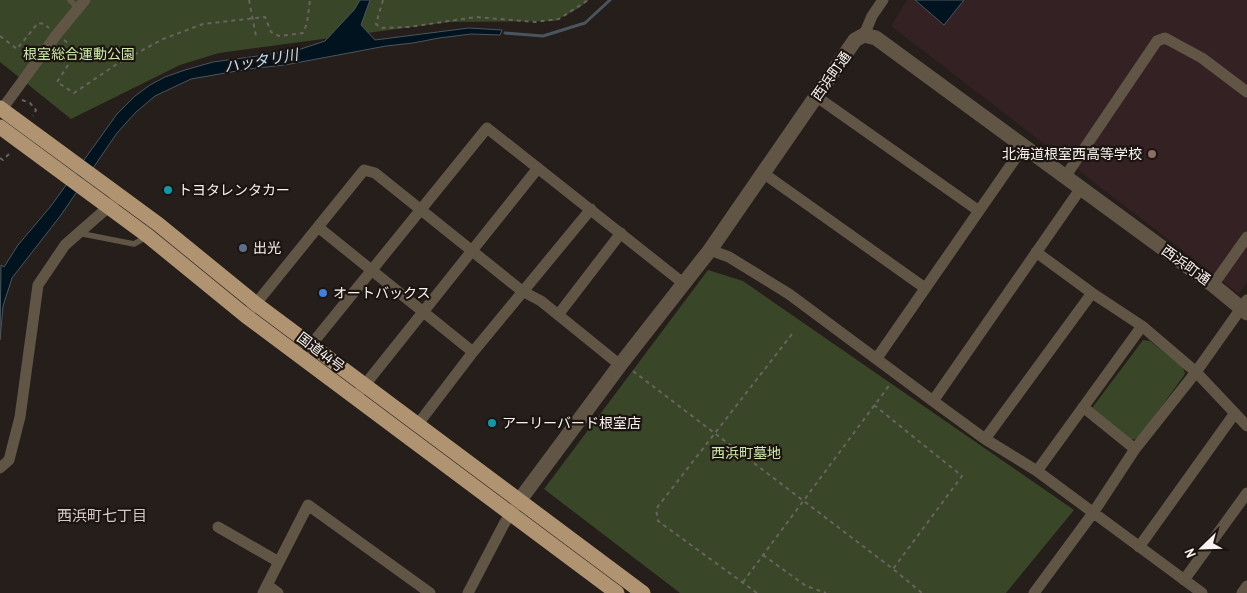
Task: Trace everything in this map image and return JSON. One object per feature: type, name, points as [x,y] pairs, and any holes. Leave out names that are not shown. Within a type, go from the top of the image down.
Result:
[{"type":"highway","name":"国道44号","points":[[1,108],[52,157]]},
{"type":"highway","name":"国道44号","points":[[0,126],[52,157],[418,424],[617,593]]},
{"type":"highway","name":"国道44号","points":[[153,230],[246,316],[355,397],[643,593]]},
{"type":"street","points":[[864,35],[872,16],[882,0]]},
{"type":"street","points":[[1,108],[78,3]]},
{"type":"street","name":"西浜町通","points":[[515,507],[621,364],[710,250],[855,40],[864,35],[876,38],[1245,307]]},
{"type":"street","points":[[1065,177],[1157,41],[1165,38],[1195,54],[1247,92]]},
{"type":"street","points":[[817,97],[979,211]]},
{"type":"street","points":[[312,345],[487,128],[683,283]]},
{"type":"street","points":[[877,358],[1024,146]]},
{"type":"street","points":[[355,397],[538,168]]},
{"type":"street","points":[[246,316],[364,170],[375,173],[522,291],[541,301],[621,364]]},
{"type":"street","points":[[763,173],[925,288]]},
{"type":"street","points":[[932,401],[1081,188]]},
{"type":"street","points":[[0,468],[9,460],[20,417],[38,285],[65,245],[78,233],[108,197]]},
{"type":"street","points":[[418,424],[473,352],[590,208]]},
{"type":"street","points":[[318,227],[473,352]]},
{"type":"street","points":[[558,315],[621,233]]},
{"type":"street","points":[[1213,285],[1247,237]]},
{"type":"street","points":[[710,250],[729,257],[789,294],[932,401],[985,439],[1037,471],[1202,593]]},
{"type":"street","points":[[1036,252],[1092,293],[1142,326],[1196,372],[1247,426]]},
{"type":"street","points":[[985,439],[1092,293]]},
{"type":"street","points":[[1034,593],[1093,513],[1135,449],[1245,307]]},
{"type":"street","points":[[1037,471],[1142,326]]},
{"type":"street","points":[[1083,407],[1135,449]]},
{"type":"street","points":[[1139,547],[1235,413]]},
{"type":"street","points":[[1184,580],[1247,493]]},
{"type":"street","points":[[278,593],[265,589],[308,505],[430,593]]},
{"type":"street","points":[[468,593],[515,507]]},
{"type":"street","points":[[218,527],[279,562]]},
{"type":"street","points":[[1242,593],[1247,586]]},
{"type":"lane","points":[[78,233],[134,244],[153,230]]},
{"type":"path","points":[[249,0],[256,36]]},
{"type":"path","points":[[0,36],[17,49],[38,23],[44,24],[57,34],[75,49],[74,56],[57,82],[74,93],[117,64],[163,39],[203,24],[265,17],[271,32],[279,36],[303,33],[307,23],[310,0]]},
{"type":"path","points":[[383,0],[376,24],[380,28],[409,27],[476,17],[535,22],[559,19],[588,0]]},
{"type":"path","points":[[19,99],[30,103],[36,110],[32,117]]},
{"type":"path","points":[[0,158],[3,160],[9,154]]},
{"type":"path","points":[[757,593],[658,521],[656,509],[792,334]]},
{"type":"path","points":[[621,364],[804,500],[922,593]]},
{"type":"path","points":[[743,582],[897,374]]},
{"type":"path","points":[[874,405],[962,476],[893,569]]},
{"type":"path","points":[[764,555],[806,586],[826,593]]},
{"type":"shaded area","name":"北海道根室西高等学校","points":[[907,0],[1247,0],[1247,282],[1239,294],[891,26]]},
{"type":"green space","name":"根室総合運動公園","points":[[0,0],[589,0],[579,8],[555,21],[449,22],[219,53],[180,65],[71,119],[0,62]]},
{"type":"green space","name":"西浜町墓地","points":[[708,270],[743,281],[1074,510],[1006,593],[680,593],[544,489]]},
{"type":"green space","points":[[1143,340],[1150,341],[1183,367],[1185,374],[1138,439],[1128,440],[1092,408]]},
{"type":"water","points":[[360,0],[370,0],[361,25],[375,40],[469,28],[502,30],[500,35],[471,34],[439,38],[285,65],[191,79],[155,96],[136,112],[117,133],[61,215],[12,278],[3,306],[0,340],[1,265],[4,267],[18,245],[51,206],[117,114],[135,96],[165,77],[185,70],[213,62],[295,51],[325,41],[354,10]]},
{"type":"water","points":[[915,0],[964,0],[944,25]]},
{"type":"waterway","name":"ハッタリ川","points":[[505,33],[543,36],[585,23],[610,0]]},
{"type":"place","name":"北海道根室西高等学校","points":[[1152,154]]},
{"type":"place","name":"トヨタレンタカー","points":[[168,190]]},
{"type":"place","name":"出光","points":[[243,248]]},
{"type":"place","name":"オートバックス","points":[[323,293]]},
{"type":"place","name":"アーリーバード根室店","points":[[492,423]]},
{"type":"district","name":"西浜町七丁目","points":[[102,516]]}]
